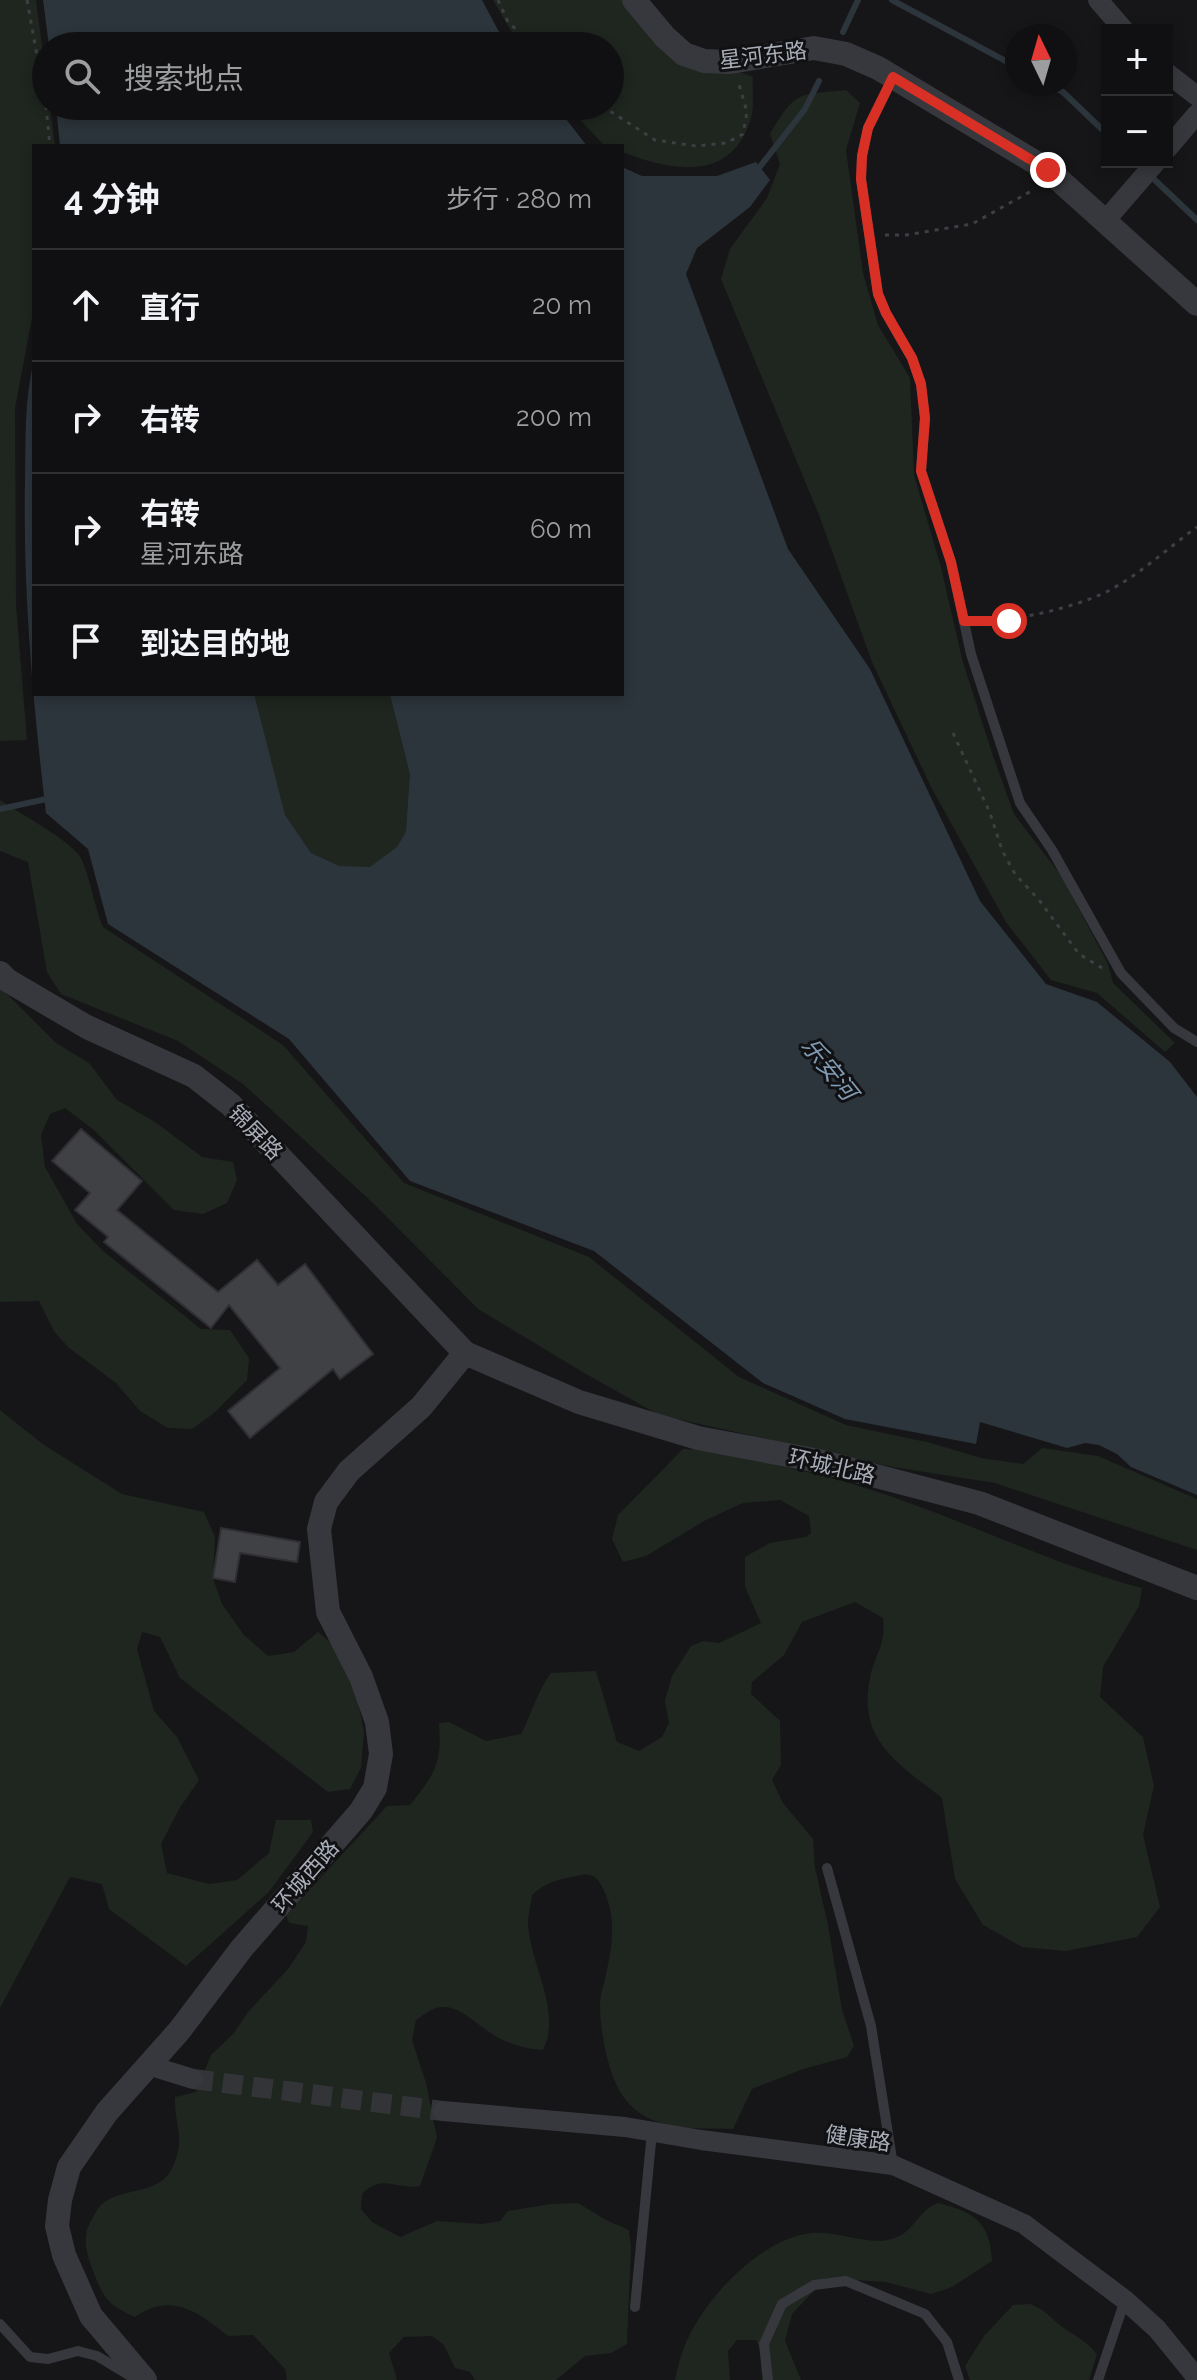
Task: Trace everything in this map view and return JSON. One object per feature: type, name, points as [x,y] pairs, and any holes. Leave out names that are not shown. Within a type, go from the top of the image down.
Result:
[{"type":"street","name":"星河东路","points":[[634,0],[684,54],[704,61],[730,62],[814,48],[846,54],[893,77],[1048,170],[1197,304]]},
{"type":"street","points":[[1098,0],[1119,24]]},
{"type":"street","points":[[1173,78],[1197,96]]},
{"type":"street","points":[[1173,142],[1197,114]]},
{"type":"street","points":[[1105,221],[1151,168]]},
{"type":"street","name":"锦屏路","points":[[0,973],[87,1027],[194,1076],[231,1105],[465,1353]]},
{"type":"street","name":"环城北路","points":[[465,1353],[579,1402],[698,1438],[819,1461],[979,1503],[1197,1588]]},
{"type":"street","name":"环城西路","points":[[145,2380],[91,2316],[64,2255],[57,2226],[69,2167],[107,2112],[179,2031],[242,1948],[361,1811],[375,1788],[381,1754],[377,1722],[361,1677],[328,1612],[319,1529],[326,1502],[349,1471],[421,1407],[465,1353]]},
{"type":"street","points":[[148,2065],[193,2079]]},
{"type":"street","name":"健康路","points":[[443,2111],[625,2127],[893,2165],[1024,2224],[1125,2300],[1157,2329],[1197,2378]]},
{"type":"lane","points":[[893,77],[868,128],[861,179],[878,294],[912,358],[921,384],[925,418],[921,471],[951,562],[971,654],[1020,803],[1052,850],[1121,973],[1174,1028],[1197,1042]]},
{"type":"lane","points":[[827,1868],[871,2026],[893,2165]]},
{"type":"lane","points":[[635,2307],[652,2132]]},
{"type":"lane","points":[[768,2380],[764,2344],[782,2304],[814,2285],[846,2281],[925,2314],[947,2342],[959,2380]]},
{"type":"lane","points":[[1098,2380],[1125,2300]]},
{"type":"lane","points":[[0,2324],[30,2357],[48,2359],[78,2351],[97,2356],[138,2380]]},
{"type":"path","points":[[27,0],[33,32]]},
{"type":"path","points":[[498,0],[508,22],[519,32]]},
{"type":"path","points":[[624,120],[655,140],[696,146],[726,143],[743,134],[747,112],[737,78],[744,74]]},
{"type":"path","points":[[47,120],[50,144]]},
{"type":"path","points":[[869,234],[906,235],[972,224],[1057,178]]},
{"type":"path","points":[[964,621],[1009,621],[1096,596],[1124,581],[1197,527]]},
{"type":"path","points":[[953,733],[1015,874],[1039,900],[1079,954],[1100,967],[1121,973]]},
{"type":"shaded area","points":[[0,0],[36,0],[40,32],[32,32],[32,120],[52,120],[55,144],[32,144],[32,318],[15,408],[16,605],[27,740],[0,741]]},
{"type":"shaded area","points":[[493,0],[628,0],[663,43],[753,77],[752,114],[744,136],[732,152],[717,162],[700,166],[662,164],[624,153],[624,144],[603,144],[580,120],[624,120],[624,32],[512,32]]},
{"type":"shaded area","points":[[846,90],[860,103],[846,150],[863,273],[878,325],[910,378],[914,475],[941,567],[962,659],[992,753],[1014,814],[1062,877],[1108,964],[1113,983],[1175,1043],[1165,1052],[1097,993],[1051,980],[1006,922],[932,789],[872,662],[819,515],[721,279],[730,249],[767,198],[780,164],[770,134],[786,109],[800,97]]},
{"type":"shaded area","points":[[47,696],[409,696],[426,763],[380,952]]},
{"type":"shaded area","points":[[0,800],[58,837],[77,853],[85,868],[103,927],[283,1045],[404,1183],[589,1257],[739,1377],[846,1425],[931,1443],[981,1458],[1023,1464],[1042,1448],[1098,1456],[1197,1499],[1197,1550],[995,1483],[893,1467],[659,1415],[478,1309],[374,1204],[243,1084],[178,1041],[61,994],[47,972],[28,862],[0,851]]},
{"type":"shaded area","points":[[0,987],[56,1043],[89,1063],[117,1100],[155,1122],[202,1157],[233,1162],[237,1180],[227,1203],[203,1214],[174,1210],[94,1130],[65,1108],[50,1114],[41,1135],[45,1167],[77,1224],[103,1251],[201,1329],[230,1330],[249,1358],[247,1380],[214,1413],[192,1429],[168,1428],[140,1411],[116,1383],[68,1347],[54,1331],[39,1301],[0,1302]]},
{"type":"shaded area","points":[[0,1410],[44,1445],[122,1494],[204,1512],[215,1537],[213,1578],[222,1604],[244,1635],[268,1656],[294,1652],[318,1632],[339,1650],[359,1707],[364,1732],[361,1768],[350,1789],[328,1792],[180,1678],[160,1637],[142,1632],[137,1649],[154,1711],[177,1737],[199,1780],[161,1844],[167,1873],[209,1884],[237,1880],[269,1853],[276,1820],[311,1820],[313,1832],[269,1892],[186,1966],[109,1909],[102,1884],[70,1877],[0,2008]]},
{"type":"shaded area","points":[[683,1449],[703,1450],[845,1482],[935,1512],[1072,1566],[1142,1588],[1139,1606],[1103,1667],[1100,1697],[1143,1737],[1154,1786],[1143,1835],[1160,1907],[1137,1937],[1066,1951],[1022,1947],[983,1925],[955,1879],[942,1798],[885,1749],[870,1719],[870,1678],[882,1643],[883,1618],[855,1602],[802,1622],[784,1655],[752,1682],[751,1694],[780,1721],[781,1765],[772,1780],[783,1803],[813,1839],[815,1868],[842,2010],[854,2046],[847,2057],[803,2069],[752,2089],[733,2129],[674,2126],[660,2123],[635,2110],[619,2090],[603,2040],[600,2001],[610,1952],[610,1907],[599,1881],[590,1875],[557,1880],[532,1895],[528,1920],[549,2019],[543,2050],[522,2047],[502,2039],[451,2008],[437,2008],[416,2020],[412,2040],[426,2083],[437,2138],[420,2186],[383,2183],[362,2194],[361,2209],[372,2222],[400,2237],[437,2221],[482,2224],[500,2221],[508,2211],[578,2203],[629,2230],[627,2344],[611,2353],[585,2356],[556,2380],[475,2380],[470,2372],[455,2368],[444,2345],[432,2336],[404,2337],[389,2353],[397,2380],[287,2380],[285,2369],[253,2335],[228,2336],[194,2312],[172,2305],[160,2306],[135,2317],[118,2308],[103,2293],[90,2262],[86,2238],[88,2226],[109,2199],[157,2184],[171,2170],[179,2141],[175,2097],[196,2092],[211,2055],[234,2033],[248,2012],[288,1969],[306,1942],[308,1926],[289,1923],[286,1915],[387,1806],[410,1805],[426,1785],[438,1759],[439,1723],[449,1722],[486,1741],[521,1734],[551,1673],[596,1671],[617,1742],[639,1751],[662,1737],[669,1723],[665,1701],[672,1676],[691,1646],[703,1641],[719,1643],[761,1623],[745,1587],[745,1557],[770,1543],[806,1537],[811,1533],[809,1516],[780,1500],[743,1503],[706,1520],[646,1556],[623,1562],[612,1539],[618,1515]]},
{"type":"shaded area","points":[[938,2203],[961,2210],[978,2220],[988,2236],[992,2261],[952,2287],[931,2294],[886,2282],[826,2278],[792,2314],[785,2341],[801,2380],[762,2380],[760,2348],[756,2340],[737,2340],[728,2351],[730,2380],[675,2380],[685,2345],[706,2308],[720,2290],[755,2258],[794,2237],[813,2233],[874,2241],[892,2239],[906,2232],[925,2211]]},
{"type":"shaded area","points":[[1030,2304],[1097,2354],[1089,2380],[970,2380],[965,2366],[984,2336],[1013,2305]]},
{"type":"water","points":[[43,0],[482,0],[500,32],[47,32]]},
{"type":"water","points":[[57,120],[567,120],[585,144],[60,144]]},
{"type":"water","name":"乐安河","points":[[756,162],[770,180],[750,207],[697,248],[686,274],[788,549],[870,669],[980,901],[1046,984],[1097,1002],[1170,1062],[1197,1097],[1197,1495],[1131,1467],[1117,1454],[1099,1445],[1085,1443],[1067,1448],[980,1422],[976,1444],[845,1419],[763,1383],[594,1251],[410,1181],[289,1039],[108,924],[88,849],[46,813],[34,696],[255,696],[285,815],[311,853],[339,866],[370,867],[397,847],[406,832],[410,774],[390,696],[624,696],[624,168],[642,176],[717,176]]},
{"type":"water","points":[[32,372],[32,675],[25,524]]},
{"type":"building","points":[[81,1129],[142,1181],[117,1210],[218,1292],[257,1260],[278,1285],[305,1264],[373,1354],[340,1379],[333,1369],[250,1438],[228,1411],[280,1368],[229,1305],[211,1328],[104,1242],[108,1237],[75,1210],[90,1193],[52,1161]]},
{"type":"building","points":[[221,1528],[300,1542],[297,1562],[240,1553],[235,1582],[213,1578]]},
{"type":"waterway","points":[[843,32],[858,0]]},
{"type":"waterway","points":[[892,0],[1005,61]]},
{"type":"waterway","points":[[755,173],[805,109],[819,81]]},
{"type":"waterway","points":[[1067,96],[1101,128]]},
{"type":"waterway","points":[[1142,168],[1197,220]]},
{"type":"waterway","points":[[0,809],[51,798]]},
{"type":"tunnel","points":[[193,2079],[443,2111]]},
{"type":"route","points":[[1009,621],[964,621],[951,562],[921,471],[925,418],[921,384],[912,358],[878,294],[861,179],[862,156],[868,128],[893,77],[1048,170]]}]
